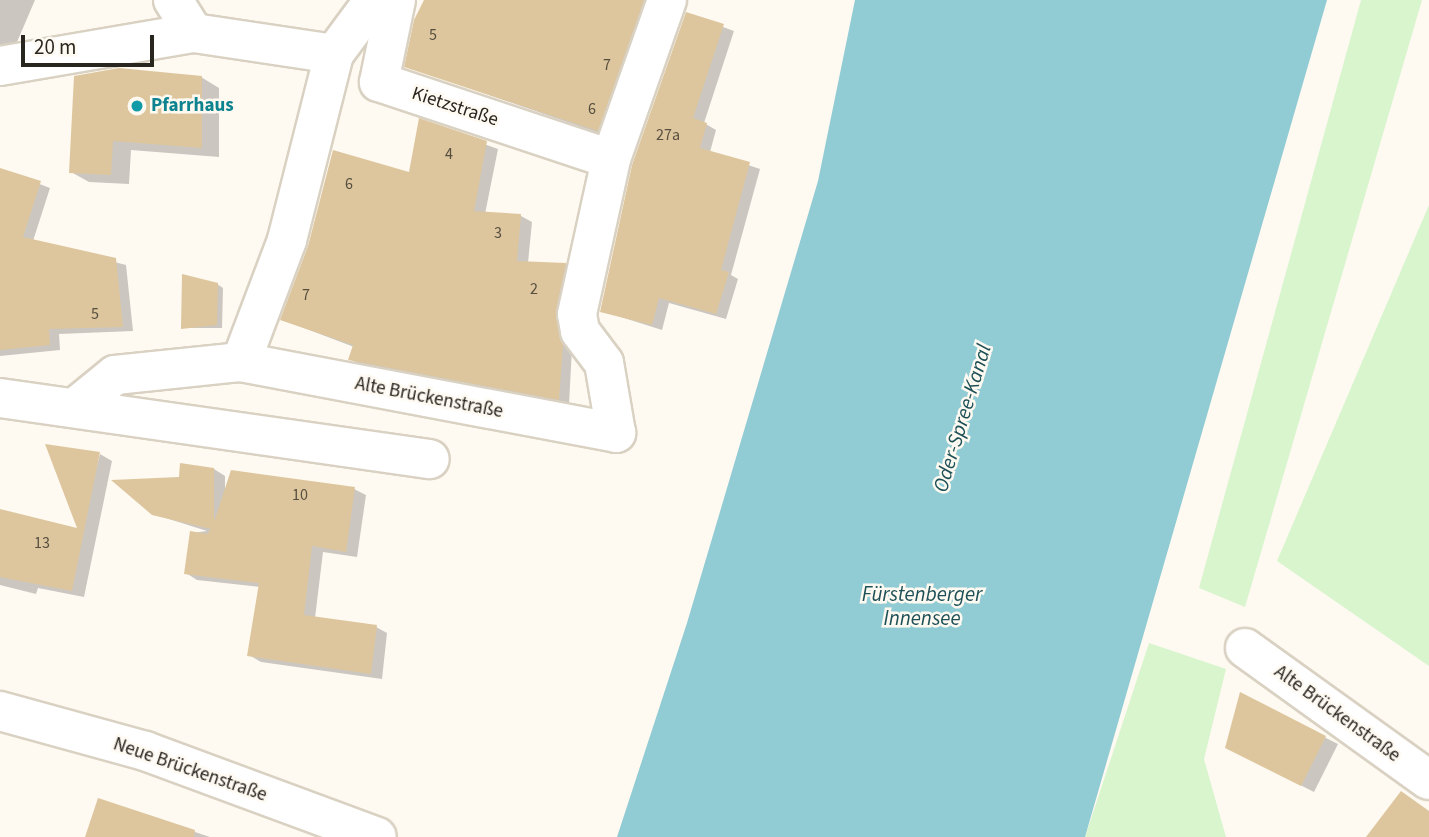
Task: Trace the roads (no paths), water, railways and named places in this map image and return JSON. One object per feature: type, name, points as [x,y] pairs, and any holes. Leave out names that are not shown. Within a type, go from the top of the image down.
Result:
[{"type":"street","points":[[173,0],[194,33]]},
{"type":"street","points":[[241,362],[287,240],[334,54],[374,0]]},
{"type":"street","name":"Kietzstraße","points":[[396,0],[379,82],[611,159]]},
{"type":"street","points":[[611,159],[667,0]]},
{"type":"street","points":[[0,66],[194,33],[334,54]]},
{"type":"street","name":"Alte Brückenstraße","points":[[77,406],[115,375],[241,362],[616,433],[601,354],[580,331],[577,314],[611,159]]},
{"type":"street","points":[[0,398],[77,406],[430,459]]},
{"type":"street","name":"Alte Brückenstraße","points":[[1245,648],[1429,780]]},
{"type":"street","name":"Neue Brückenstraße","points":[[0,710],[145,751],[377,837]]},
{"type":"water","name":"Fürstenberger Innensee","points":[[855,0],[1327,0],[1085,837],[617,837],[687,623],[818,181]]},
{"type":"place","name":"Pfarrhaus","points":[[137,106]]},
{"type":"water label","name":"Oder-Spree-Kanal","points":[[962,418]]}]
